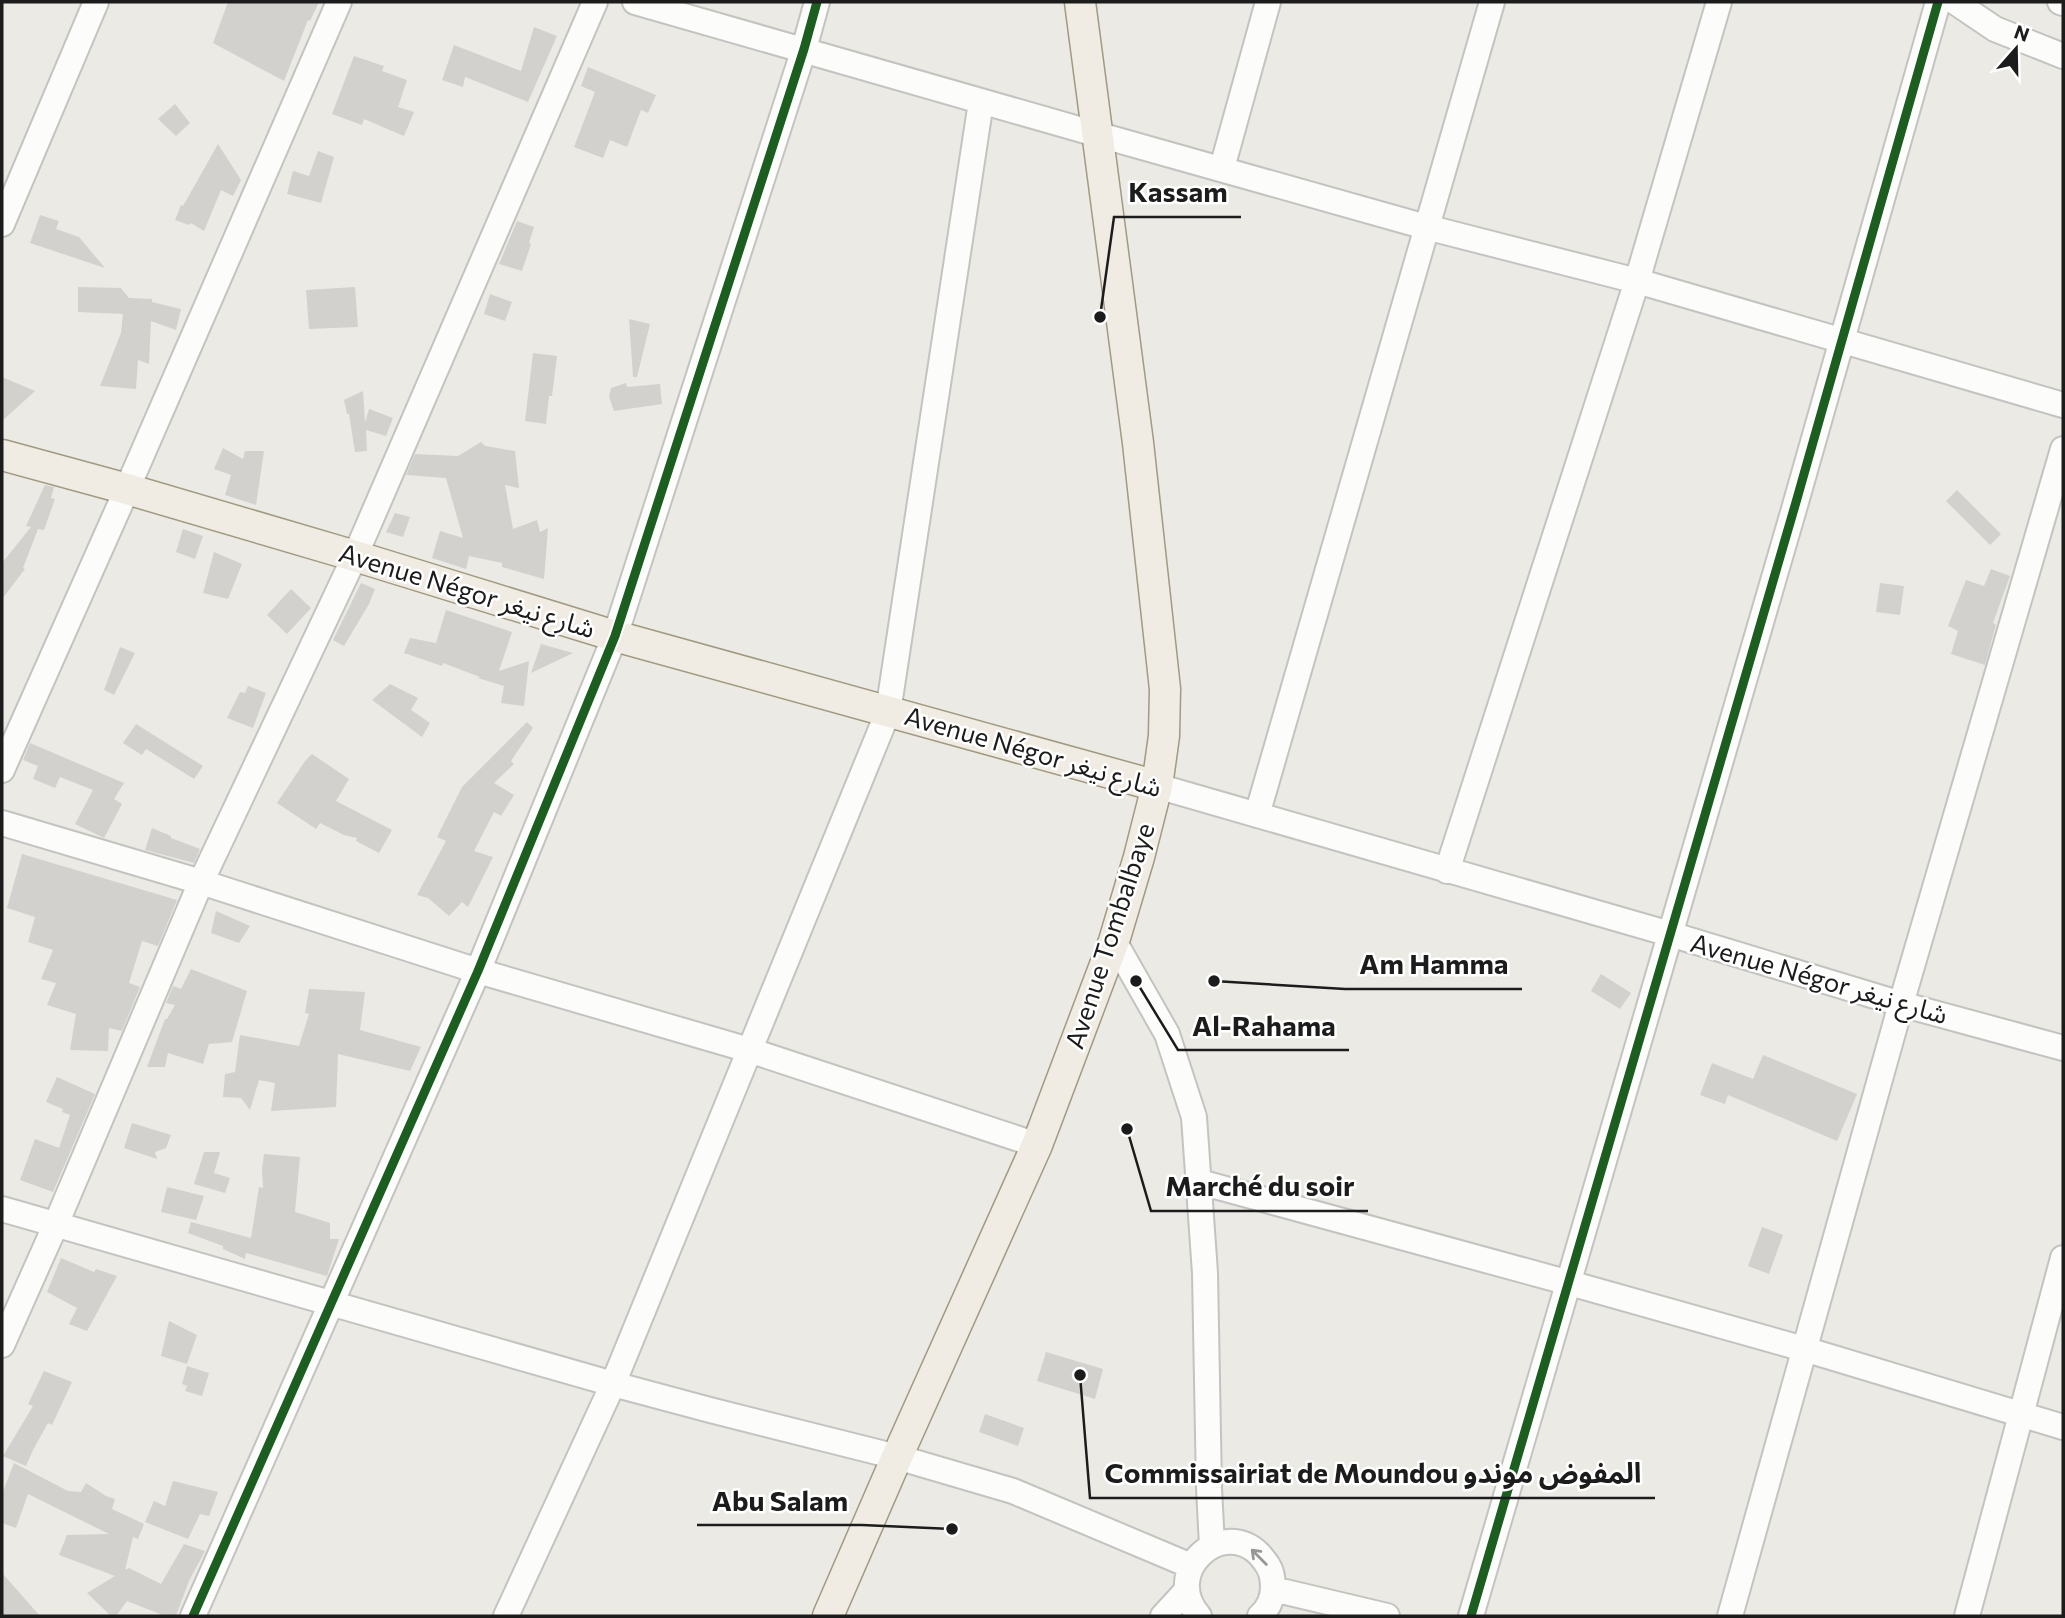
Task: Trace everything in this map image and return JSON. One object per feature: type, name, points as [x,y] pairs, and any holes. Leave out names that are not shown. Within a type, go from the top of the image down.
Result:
[{"type":"main road","name":"Avenue Tombalbaye","points":[[828,1616],[1037,1145],[1114,941],[1157,786],[1164,736],[1165,689],[1138,443],[1080,2]]},
{"type":"main road","name":"Avenue Négor شارع نيغر","points":[[2,456],[127,489],[615,636],[1157,786]]},
{"type":"street","points":[[2,224],[96,2]]},
{"type":"street","points":[[2,770],[339,2]]},
{"type":"street","points":[[2,1345],[201,882],[355,556],[595,2]]},
{"type":"street","points":[[635,2],[1426,227],[1637,281],[2063,405]]},
{"type":"street","points":[[193,1616],[478,971],[615,636],[817,2]]},
{"type":"street","points":[[1222,168],[1268,2]]},
{"type":"street","points":[[1257,815],[1492,2]]},
{"type":"street","points":[[1447,871],[1637,281],[1719,2]]},
{"type":"street","points":[[1471,1616],[1938,2]]},
{"type":"street","points":[[1955,2],[1995,29],[2063,56]]},
{"type":"street","points":[[506,1616],[613,1384],[888,712],[981,102]]},
{"type":"street","points":[[1730,1616],[1901,1004],[2063,449]]},
{"type":"street","name":"Avenue Négor شارع نيغر","points":[[1157,786],[1670,934],[1901,1004],[2063,1048]]},
{"type":"street","points":[[2,823],[201,882],[478,971],[749,1050],[1037,1145]]},
{"type":"street","points":[[1114,941],[1167,1034],[1194,1117],[1205,1273],[1212,1546]]},
{"type":"street","points":[[1200,1182],[1804,1349],[2063,1427]]},
{"type":"street","points":[[2,1209],[613,1384],[897,1457],[1013,1491],[1191,1566]]},
{"type":"street","points":[[1967,1616],[2063,1258]]},
{"type":"street","points":[[1199,1616],[1192,1608],[1186,1591],[1186,1578],[1199,1554],[1212,1546],[1227,1542],[1255,1550],[1265,1560],[1272,1574],[1267,1608],[1387,1616]]},
{"type":"street","points":[[1163,1616],[1186,1591]]},
{"type":"building","points":[[228,2],[319,2],[310,21],[308,20],[284,81],[213,43]]},
{"type":"building","points":[[534,27],[557,36],[528,102],[465,77],[463,87],[442,80],[454,45],[521,71]]},
{"type":"building","points":[[354,56],[384,66],[382,71],[407,80],[398,107],[414,112],[404,136],[364,119],[362,125],[332,114]]},
{"type":"building","points":[[588,67],[656,95],[648,113],[641,110],[627,147],[610,140],[603,158],[574,147],[595,92],[581,86]]},
{"type":"building","points":[[175,104],[190,123],[176,136],[158,119]]},
{"type":"building","points":[[218,144],[241,180],[233,196],[221,190],[204,231],[191,223],[189,225],[175,220],[181,205],[183,206]]},
{"type":"building","points":[[318,151],[334,157],[321,203],[287,194],[293,171],[309,176]]},
{"type":"building","points":[[40,215],[59,221],[56,229],[79,237],[105,268],[30,243]]},
{"type":"building","points":[[517,221],[534,227],[522,271],[499,264]]},
{"type":"building","points":[[78,287],[121,288],[129,298],[152,299],[152,302],[181,309],[176,330],[151,321],[149,364],[138,360],[136,389],[100,386],[121,333],[123,314],[78,312]]},
{"type":"building","points":[[355,287],[358,327],[309,329],[306,290]]},
{"type":"building","points":[[490,294],[512,302],[505,321],[484,314]]},
{"type":"building","points":[[629,319],[650,324],[637,377],[633,377]]},
{"type":"building","points":[[533,353],[557,356],[546,424],[525,421]]},
{"type":"building","points":[[2,377],[35,391],[2,421]]},
{"type":"building","points":[[626,383],[627,387],[660,384],[662,404],[614,411],[609,397],[611,388]]},
{"type":"building","points":[[363,391],[365,423],[369,409],[393,418],[386,436],[366,430],[367,451],[355,452],[344,400]]},
{"type":"building","points":[[481,442],[485,446],[515,451],[519,488],[505,485],[513,529],[537,520],[540,532],[548,528],[544,579],[502,567],[502,563],[469,556],[466,569],[432,558],[440,531],[463,538],[446,478],[406,475],[415,454],[458,456]]},
{"type":"building","points":[[223,448],[243,459],[245,451],[264,451],[256,505],[225,495],[231,475],[214,469]]},
{"type":"building","points":[[45,485],[54,487],[51,498],[55,499],[44,530],[38,529],[23,568],[25,569],[2,599],[2,563],[31,527],[26,526]]},
{"type":"building","points":[[1957,490],[2001,534],[1990,545],[1946,501]]},
{"type":"building","points":[[395,513],[410,517],[403,537],[386,532]]},
{"type":"building","points":[[183,529],[203,536],[195,559],[176,552]]},
{"type":"building","points":[[214,552],[242,564],[228,599],[203,593]]},
{"type":"building","points":[[1991,569],[2010,576],[1993,623],[1996,625],[1985,665],[1951,654],[1958,631],[1948,626],[1966,580],[1984,586]]},
{"type":"building","points":[[361,583],[375,589],[344,646],[333,640]]},
{"type":"building","points":[[1880,583],[1904,586],[1900,615],[1876,612]]},
{"type":"building","points":[[291,589],[311,608],[287,634],[267,615]]},
{"type":"building","points":[[446,610],[512,632],[499,671],[529,661],[524,706],[501,703],[504,686],[443,663],[442,666],[404,653],[410,638],[436,643]]},
{"type":"building","points":[[541,644],[573,653],[531,673]]},
{"type":"building","points":[[120,647],[135,653],[114,695],[104,690]]},
{"type":"building","points":[[390,684],[418,698],[411,710],[430,723],[422,737],[372,700]]},
{"type":"building","points":[[248,686],[266,693],[253,728],[227,718],[240,692],[245,693]]},
{"type":"building","points":[[527,722],[533,728],[511,761],[514,764],[494,783],[514,795],[501,816],[494,812],[474,851],[493,857],[468,907],[462,902],[449,916],[428,898],[417,895],[446,841],[437,837],[462,787]]},
{"type":"building","points":[[136,724],[203,766],[194,779],[146,749],[142,755],[123,743]]},
{"type":"building","points":[[30,743],[124,783],[114,799],[122,804],[104,838],[75,824],[93,790],[60,777],[55,788],[33,779],[38,766],[23,760]]},
{"type":"building","points":[[312,754],[349,779],[336,801],[392,830],[379,853],[356,841],[357,838],[344,835],[320,823],[316,829],[277,803]]},
{"type":"building","points":[[152,828],[200,849],[194,863],[145,850]]},
{"type":"building","points":[[22,854],[177,900],[158,946],[142,941],[129,983],[140,987],[122,1031],[109,1028],[108,1051],[70,1050],[76,1014],[47,1005],[56,983],[41,979],[53,950],[28,942],[35,917],[7,908]]},
{"type":"building","points":[[216,911],[250,926],[239,943],[211,933]]},
{"type":"building","points":[[191,969],[247,991],[232,1042],[209,1044],[203,1064],[168,1053],[165,1067],[147,1067],[165,1019],[175,1005],[166,1003],[173,986],[181,989]]},
{"type":"building","points":[[1601,974],[1631,993],[1620,1009],[1591,991]]},
{"type":"building","points":[[309,989],[365,992],[360,1030],[421,1047],[410,1071],[338,1054],[336,1107],[271,1111],[275,1083],[259,1080],[250,1110],[241,1098],[223,1097],[225,1074],[235,1072],[240,1035],[299,1046],[309,1014],[305,1013]]},
{"type":"building","points":[[1763,1055],[1857,1094],[1837,1141],[1728,1095],[1725,1104],[1700,1095],[1712,1063],[1753,1079]]},
{"type":"building","points":[[57,1077],[95,1094],[53,1192],[20,1180],[35,1139],[59,1148],[70,1115],[46,1102]]},
{"type":"building","points":[[132,1123],[171,1135],[166,1148],[155,1152],[157,1159],[124,1148]]},
{"type":"building","points":[[204,1152],[220,1152],[214,1173],[230,1178],[225,1193],[194,1184]]},
{"type":"building","points":[[264,1154],[300,1157],[295,1212],[330,1223],[330,1239],[339,1239],[327,1276],[246,1253],[245,1259],[223,1249],[223,1246],[188,1233],[191,1222],[251,1238],[259,1187],[263,1188]]},
{"type":"building","points":[[167,1187],[204,1196],[196,1220],[161,1212]]},
{"type":"building","points":[[1762,1227],[1783,1235],[1769,1274],[1748,1266]]},
{"type":"building","points":[[61,1258],[94,1272],[96,1269],[117,1276],[87,1331],[69,1324],[77,1308],[47,1292]]},
{"type":"building","points":[[169,1321],[197,1335],[187,1364],[161,1356]]},
{"type":"building","points":[[1046,1352],[1103,1369],[1095,1399],[1037,1381]]},
{"type":"building","points":[[187,1366],[209,1373],[202,1396],[185,1391],[187,1386],[182,1384]]},
{"type":"building","points":[[44,1371],[72,1382],[52,1425],[48,1423],[26,1466],[3,1456],[33,1406],[28,1404]]},
{"type":"building","points":[[985,1414],[1024,1428],[1018,1446],[979,1432]]},
{"type":"building","points":[[14,1463],[68,1491],[81,1492],[86,1483],[115,1499],[112,1509],[144,1524],[138,1539],[133,1537],[125,1570],[129,1568],[161,1584],[184,1544],[205,1551],[189,1581],[176,1616],[165,1616],[127,1601],[116,1616],[111,1616],[87,1593],[115,1576],[59,1555],[67,1535],[109,1534],[28,1494],[16,1528],[2,1523],[2,1494]]},
{"type":"building","points":[[173,1481],[218,1492],[209,1516],[200,1514],[188,1539],[145,1522],[154,1501],[165,1506]]},
{"type":"building","points":[[2,1573],[40,1616],[2,1616]]},
{"type":"cycle path","points":[[193,1616],[478,971],[615,636],[817,2]]},
{"type":"cycle path","points":[[1471,1616],[1738,702],[1938,2]]},
{"type":"place","name":"Kassam","points":[[1100,317]]},
{"type":"place","name":"Al-Rahama","points":[[1136,981]]},
{"type":"place","name":"Am Hamma","points":[[1214,981]]},
{"type":"place","name":"Marché du soir","points":[[1127,1129]]},
{"type":"place","name":"Commissairiat de Moundou المفوض موندو","points":[[1080,1375]]},
{"type":"place","name":"Abu Salam","points":[[952,1529]]}]
